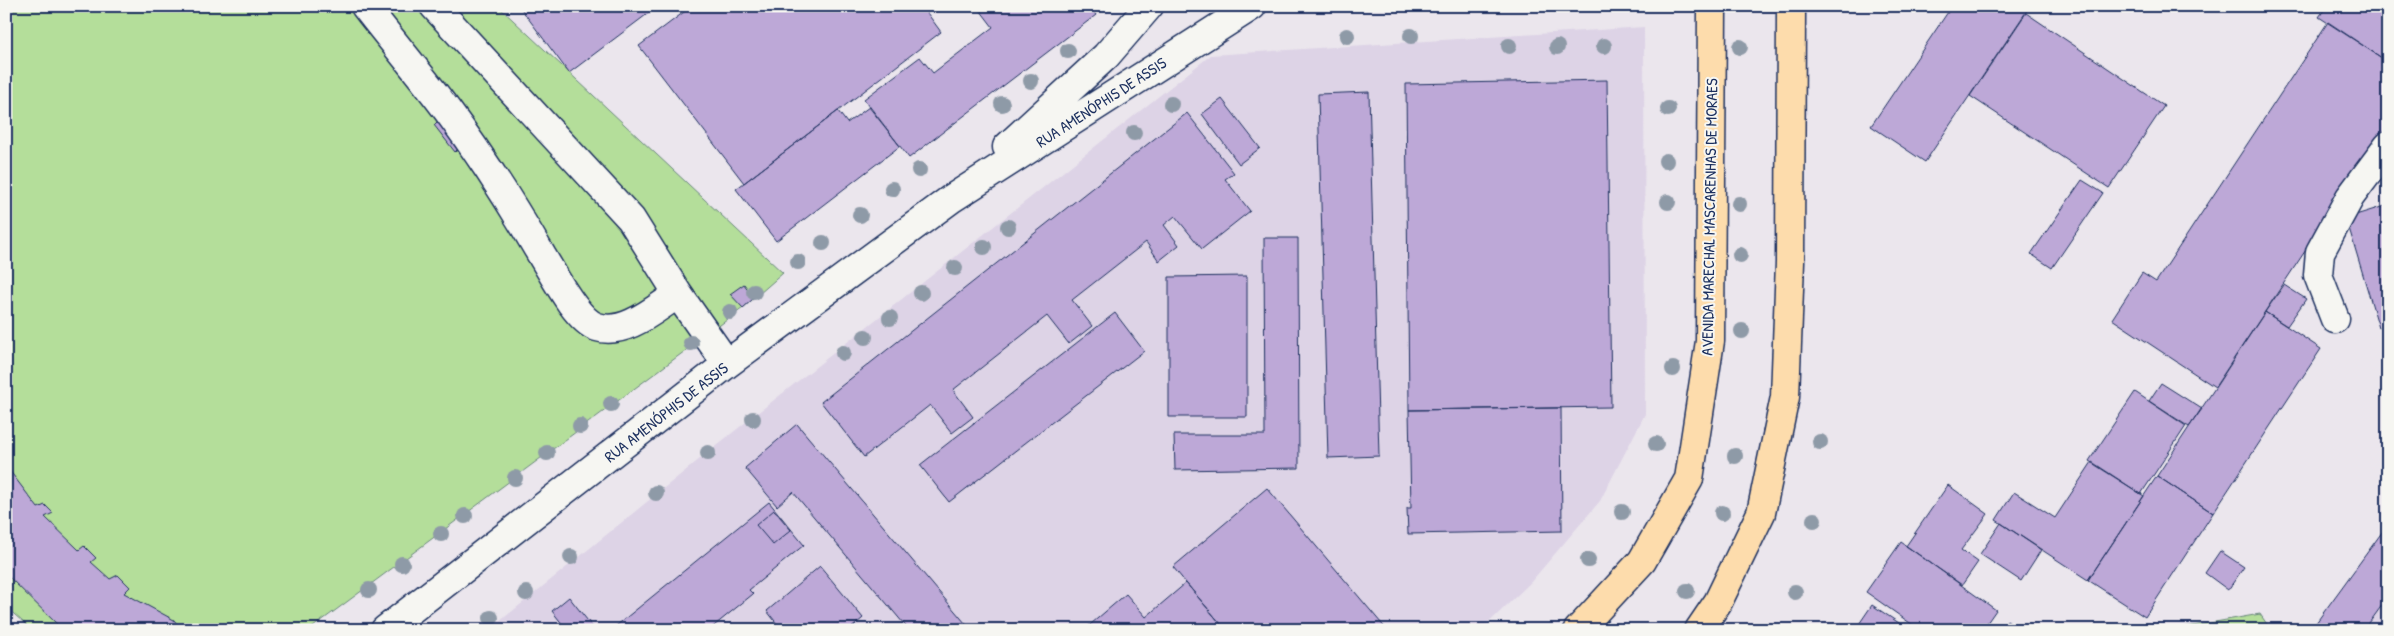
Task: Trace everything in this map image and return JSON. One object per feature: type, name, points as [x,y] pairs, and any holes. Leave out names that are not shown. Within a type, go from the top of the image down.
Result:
[{"type":"main road","name":"AVENIDA MARECHAL MASCARENHAS DE MORAES","points":[[1578,630],[1642,561],[1689,479],[1710,341],[1712,6]]},
{"type":"main road","points":[[1700,630],[1718,602],[1761,513],[1785,397],[1790,262],[1791,6]]},
{"type":"street","points":[[365,6],[448,110],[508,198],[560,287],[577,312],[596,327],[614,329],[640,319],[678,294]]},
{"type":"street","points":[[434,6],[630,219],[678,294],[727,364]]},
{"type":"street","name":"RUA AMENÓPHIS DE ASSIS","points":[[951,199],[1106,56],[1149,6]]},
{"type":"street","name":"RUA AMENÓPHIS DE ASSIS","points":[[386,630],[727,364],[951,199],[1252,6]]},
{"type":"street","points":[[2335,319],[2318,275],[2320,252],[2350,197],[2388,146]]},
{"type":"shaded area","points":[[1644,27],[1645,414],[1600,501],[1530,583],[1481,630],[489,630],[722,441],[1211,55]]},
{"type":"shaded area","points":[[2388,597],[2388,630],[2364,630]]},
{"type":"green space","points":[[6,6],[498,6],[783,273],[743,308],[309,630],[32,630],[6,607]]},
{"type":"green space","points":[[2260,614],[2271,630],[2174,630],[2176,629]]},
{"type":"building","points":[[519,6],[658,6],[569,73]]},
{"type":"building","points":[[692,6],[922,6],[941,32],[744,183],[639,46]]},
{"type":"building","points":[[977,6],[1090,6],[1096,15],[909,158],[864,99],[920,57],[933,73],[993,27]]},
{"type":"building","points":[[1952,6],[2030,6],[1925,162],[1871,126]]},
{"type":"building","points":[[2327,6],[2368,6],[2388,19],[2388,62],[2319,17]]},
{"type":"building","points":[[2026,13],[2164,106],[2109,188],[1970,96]]},
{"type":"building","points":[[2328,22],[2388,62],[2388,126],[2215,387],[2112,319],[2142,273],[2156,282]]},
{"type":"building","points":[[1607,80],[1611,407],[1409,410],[1406,84]]},
{"type":"building","points":[[1369,92],[1379,456],[1328,458],[1318,94]]},
{"type":"building","points":[[1222,99],[1260,148],[1239,164],[1202,114]]},
{"type":"building","points":[[869,107],[900,146],[776,241],[736,189],[838,111],[847,123]]},
{"type":"building","points":[[1187,113],[1234,173],[1225,179],[1250,211],[1202,249],[1175,216],[1164,225],[1179,245],[1159,261],[1146,242],[1072,300],[1092,326],[1069,344],[1047,316],[953,390],[973,417],[952,433],[930,405],[864,457],[821,402]]},
{"type":"building","points":[[440,119],[461,146],[455,152],[434,125]]},
{"type":"building","points":[[2082,180],[2103,193],[2052,268],[2031,254]]},
{"type":"building","points":[[2388,205],[2388,325],[2379,328],[2346,218]]},
{"type":"building","points":[[1264,238],[1298,238],[1299,468],[1175,470],[1174,435],[1265,435]]},
{"type":"building","points":[[1247,276],[1247,417],[1169,417],[1169,277]]},
{"type":"building","points":[[744,284],[754,298],[743,308],[730,294]]},
{"type":"building","points":[[2284,285],[2306,299],[2287,326],[2265,312]]},
{"type":"building","points":[[2265,312],[2321,349],[2213,513],[2157,476]]},
{"type":"building","points":[[1115,313],[1144,351],[949,502],[920,465]]},
{"type":"building","points":[[2161,383],[2202,409],[2189,427],[2149,401]]},
{"type":"building","points":[[2135,392],[2186,426],[2141,494],[2089,461]]},
{"type":"building","points":[[1561,408],[1562,531],[1408,534],[1407,508],[1411,508],[1409,410]]},
{"type":"building","points":[[797,424],[971,630],[909,630],[793,492],[777,506],[745,468]]},
{"type":"building","points":[[2092,462],[2144,496],[2088,580],[1996,520],[2014,492],[2055,518]]},
{"type":"building","points":[[6,466],[38,508],[45,505],[53,513],[45,517],[79,550],[84,546],[96,558],[91,562],[110,579],[118,575],[130,587],[124,593],[174,620],[182,630],[63,630],[6,574]]},
{"type":"building","points":[[2157,476],[2213,513],[2145,617],[2088,580]]},
{"type":"building","points":[[1948,485],[1988,514],[1961,550],[1978,562],[1962,585],[1906,546]]},
{"type":"building","points":[[1267,488],[1387,630],[1226,630],[1186,583],[1173,567]]},
{"type":"building","points":[[769,502],[804,545],[749,590],[753,594],[709,630],[611,630]]},
{"type":"building","points":[[774,510],[791,530],[773,545],[756,525]]},
{"type":"building","points":[[2001,523],[2041,550],[2021,581],[1980,554]]},
{"type":"building","points":[[2388,524],[2388,597],[2364,630],[2317,630],[2313,627]]},
{"type":"building","points":[[1901,542],[1996,610],[1982,630],[1920,630],[1866,592]]},
{"type":"building","points":[[2220,551],[2244,567],[2228,590],[2205,573]]},
{"type":"building","points":[[820,566],[863,618],[849,630],[782,630],[767,611]]},
{"type":"building","points":[[1186,583],[1226,630],[1084,630],[1126,594],[1146,617]]},
{"type":"building","points":[[569,597],[595,630],[567,630],[552,611]]},
{"type":"building","points":[[1872,605],[1908,629],[1855,630]]},
{"type":"building","points":[[2007,620],[2022,630],[2001,630]]}]
